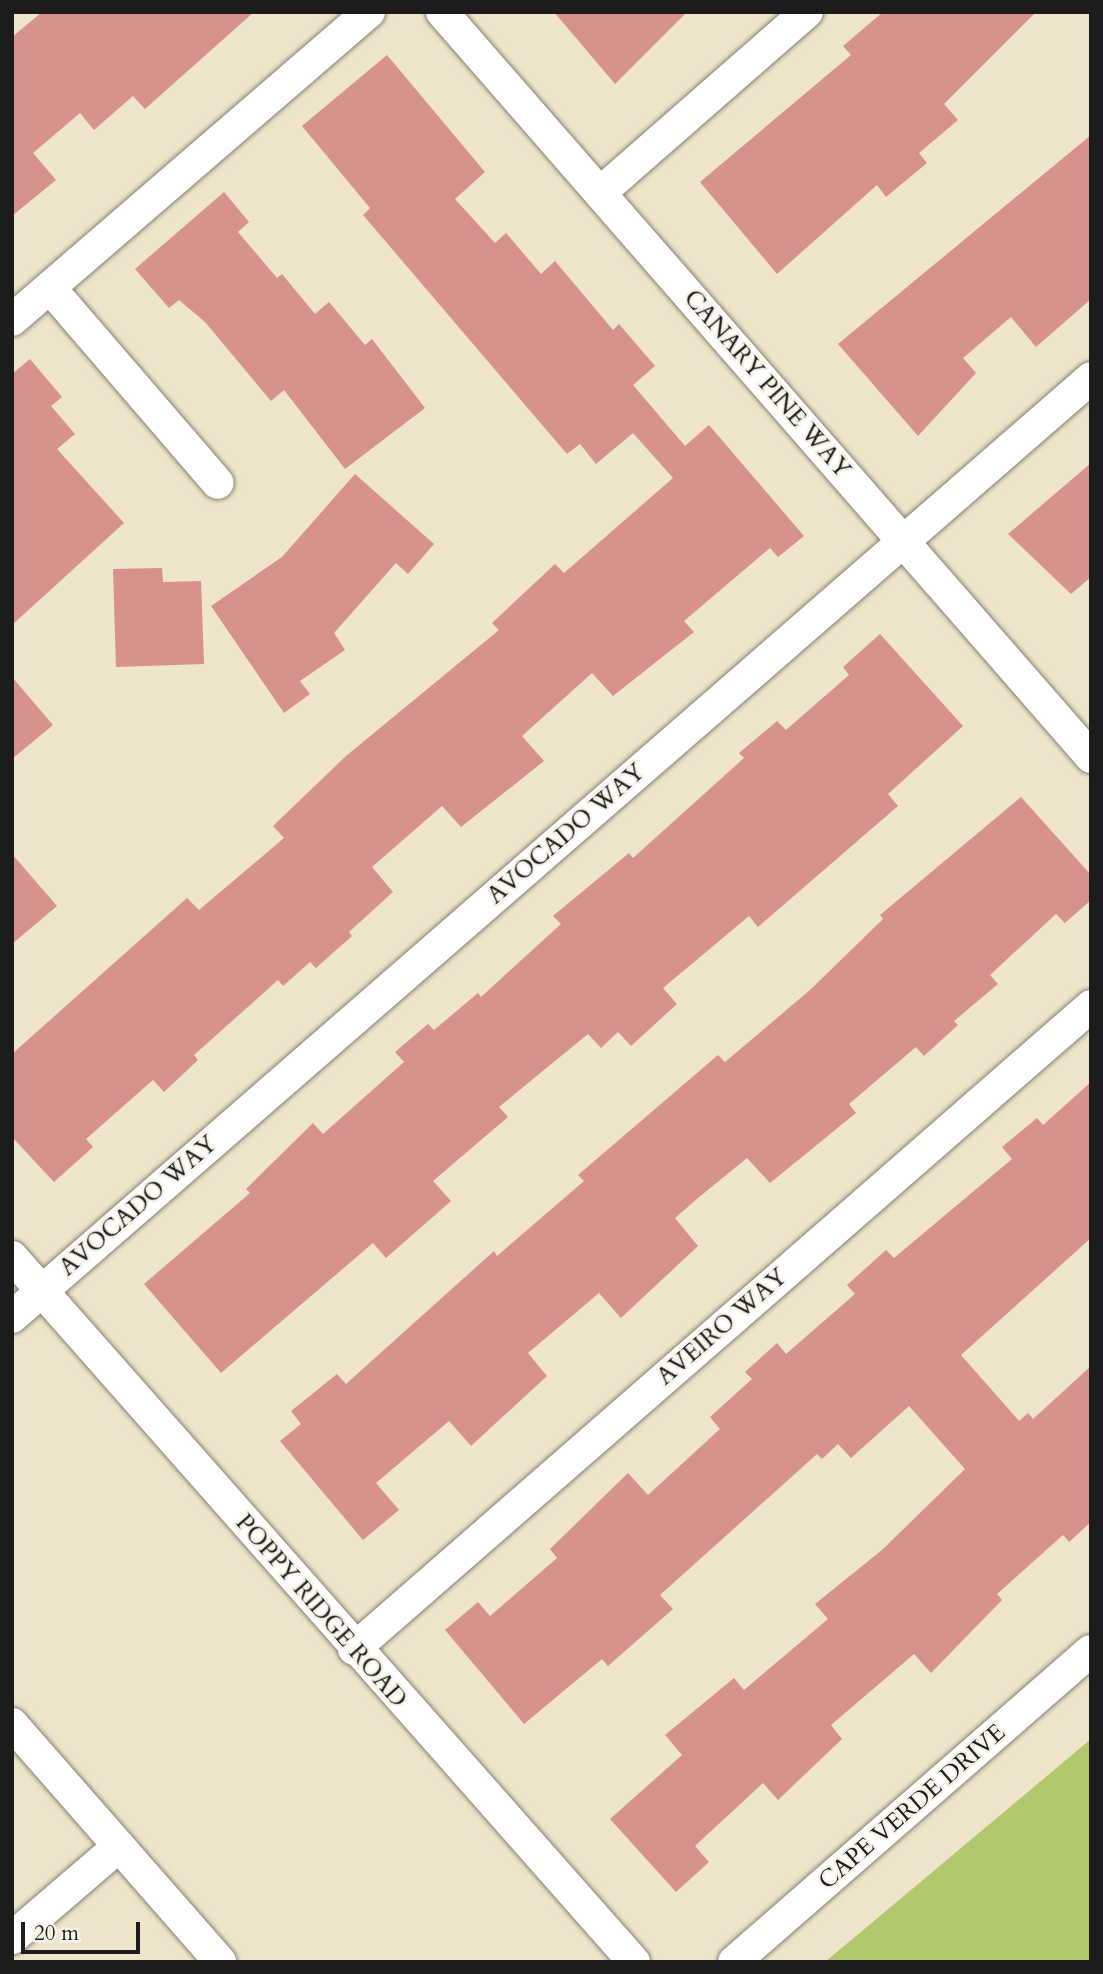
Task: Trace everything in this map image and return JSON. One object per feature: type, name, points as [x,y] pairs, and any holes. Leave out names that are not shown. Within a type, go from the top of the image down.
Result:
[{"type":"street","points":[[12,320],[369,12]]},
{"type":"street","name":"CANARY PINE WAY","points":[[442,12],[1091,757]]},
{"type":"street","points":[[600,193],[807,12]]},
{"type":"street","points":[[50,288],[218,483]]},
{"type":"street","name":"AVOCADO WAY","points":[[12,1317],[1091,378]]},
{"type":"street","name":"AVEIRO WAY","points":[[354,1649],[1091,1006]]},
{"type":"street","name":"POPPY RIDGE ROAD","points":[[12,1257],[354,1649],[634,1962]]},
{"type":"street","name":"CAPE VERDE DRIVE","points":[[734,1962],[1091,1651]]},
{"type":"street","points":[[12,1724],[220,1962]]},
{"type":"street","points":[[12,1938],[118,1846]]},
{"type":"green space","points":[[1091,1739],[1091,1962],[825,1962]]},
{"type":"building","points":[[42,12],[254,12],[145,109],[133,96],[94,130],[80,113],[33,153],[56,180],[12,216],[12,37]]},
{"type":"building","points":[[554,12],[687,12],[615,84]]},
{"type":"building","points":[[883,12],[1036,12],[944,104],[958,120],[919,153],[927,163],[886,197],[877,185],[777,274],[700,182],[851,55],[843,46]]},
{"type":"building","points":[[387,55],[485,172],[455,199],[495,243],[506,233],[541,274],[555,261],[613,330],[619,324],[655,366],[633,385],[685,446],[709,425],[804,536],[778,557],[770,548],[684,621],[694,632],[613,696],[592,673],[522,736],[544,761],[461,827],[442,806],[372,867],[393,892],[349,932],[352,936],[316,968],[310,962],[283,986],[278,980],[194,1055],[198,1060],[164,1092],[153,1080],[86,1139],[93,1147],[54,1182],[12,1137],[12,1054],[187,898],[199,910],[284,838],[273,826],[346,756],[499,630],[492,623],[555,564],[564,573],[673,478],[633,433],[596,464],[580,444],[567,454],[363,215],[370,208],[302,126]]},
{"type":"building","points":[[1091,135],[1091,299],[1036,347],[1011,317],[963,358],[976,373],[918,436],[838,344]]},
{"type":"building","points":[[224,192],[249,222],[238,232],[277,278],[282,274],[315,314],[329,302],[365,345],[372,339],[425,408],[345,469],[284,390],[271,401],[205,322],[179,300],[169,308],[135,269]]},
{"type":"building","points":[[30,359],[62,397],[51,406],[75,434],[57,449],[124,523],[12,625],[12,374]]},
{"type":"building","points":[[1091,463],[1091,577],[1071,594],[1008,534]]},
{"type":"building","points":[[355,474],[434,544],[408,574],[396,563],[334,633],[345,650],[300,681],[310,694],[284,713],[211,606],[282,557]]},
{"type":"building","points":[[162,568],[163,582],[201,581],[204,664],[116,667],[113,569]]},
{"type":"building","points":[[880,634],[963,726],[888,794],[898,806],[758,927],[749,916],[663,988],[677,1004],[631,1046],[618,1032],[601,1048],[588,1034],[499,1107],[508,1117],[433,1181],[451,1201],[386,1258],[373,1243],[221,1373],[144,1284],[250,1193],[246,1189],[313,1123],[323,1134],[404,1062],[395,1052],[428,1024],[434,1030],[478,993],[481,997],[561,924],[553,916],[629,853],[633,858],[744,758],[739,753],[777,721],[786,730],[849,675],[843,667]]},
{"type":"building","points":[[12,677],[53,725],[12,759]]},
{"type":"building","points":[[1021,797],[1091,875],[1091,900],[1065,923],[1056,914],[990,975],[998,984],[954,1021],[958,1025],[924,1056],[916,1047],[849,1104],[856,1113],[770,1183],[747,1158],[675,1218],[698,1246],[621,1318],[599,1293],[528,1353],[547,1376],[471,1446],[449,1421],[376,1483],[399,1510],[363,1540],[280,1441],[301,1424],[291,1411],[337,1374],[346,1384],[494,1251],[497,1256],[584,1181],[578,1175],[718,1055],[725,1062],[810,990],[883,919],[880,915]]},
{"type":"building","points":[[12,854],[57,906],[12,944]]},
{"type":"building","points":[[1091,1082],[1091,1238],[961,1355],[1019,1421],[1028,1413],[1033,1419],[1091,1366],[1091,1522],[1069,1542],[1063,1535],[997,1594],[1002,1600],[931,1673],[914,1654],[831,1725],[842,1739],[778,1800],[763,1783],[695,1846],[709,1862],[676,1892],[610,1819],[682,1755],[665,1735],[734,1678],[744,1690],[828,1619],[815,1604],[882,1550],[965,1469],[909,1406],[851,1458],[838,1444],[822,1459],[817,1454],[660,1595],[673,1609],[608,1666],[602,1659],[524,1724],[445,1630],[478,1602],[490,1616],[557,1558],[550,1549],[628,1473],[648,1495],[720,1429],[710,1417],[752,1379],[745,1372],[777,1343],[786,1354],[855,1294],[847,1285],[886,1250],[894,1258],[1012,1159],[1002,1147],[1037,1118],[1043,1125]]}]
